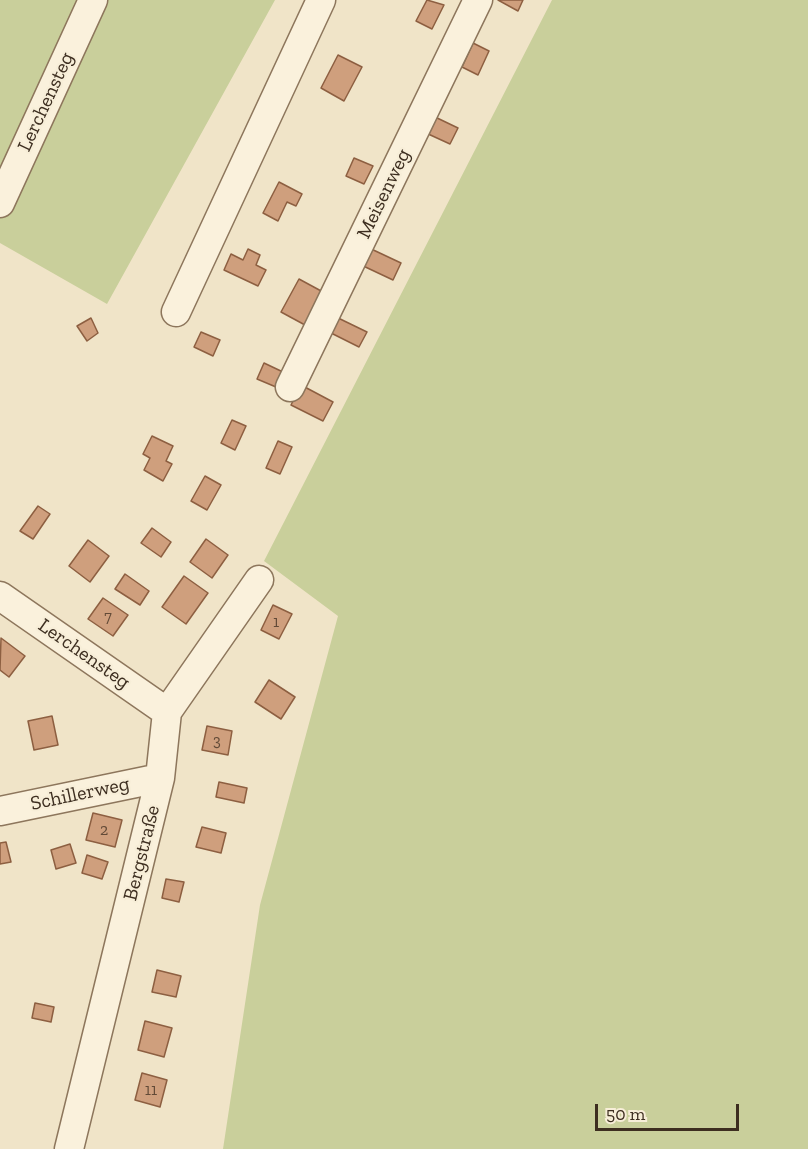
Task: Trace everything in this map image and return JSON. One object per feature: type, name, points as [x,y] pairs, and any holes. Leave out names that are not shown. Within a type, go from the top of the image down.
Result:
[{"type":"street","name":"Lerchensteg","points":[[0,203],[93,0]]},
{"type":"street","points":[[176,312],[321,0]]},
{"type":"street","name":"Meisenweg","points":[[290,387],[478,0]]},
{"type":"street","name":"Bergstraße","points":[[76,1145],[160,778],[167,712],[259,580]]},
{"type":"street","name":"Lerchensteg","points":[[0,596],[167,712]]},
{"type":"street","name":"Schillerweg","points":[[0,811],[160,778]]},
{"type":"green space","points":[[0,0],[275,0],[107,304],[0,243]]},
{"type":"green space","points":[[552,0],[808,0],[808,1149],[223,1149],[260,905],[338,616],[264,561]]},
{"type":"building","points":[[427,0],[444,5],[432,29],[416,21]]},
{"type":"building","points":[[498,0],[523,0],[518,11]]},
{"type":"building","points":[[473,43],[489,51],[478,75],[462,67]]},
{"type":"building","points":[[338,55],[362,67],[344,101],[321,88]]},
{"type":"building","points":[[433,116],[458,128],[450,144],[426,133]]},
{"type":"building","points":[[354,158],[373,166],[364,184],[346,176]]},
{"type":"building","points":[[279,182],[302,194],[296,206],[287,202],[278,221],[263,213]]},
{"type":"building","points":[[367,247],[401,263],[393,280],[359,264]]},
{"type":"building","points":[[248,249],[260,255],[256,265],[266,270],[258,286],[224,270],[231,254],[243,260]]},
{"type":"building","points":[[299,279],[323,292],[305,325],[281,312]]},
{"type":"building","points":[[334,316],[367,332],[359,347],[327,331]]},
{"type":"building","points":[[91,318],[98,333],[87,341],[77,326]]},
{"type":"building","points":[[201,332],[220,340],[213,356],[194,347]]},
{"type":"building","points":[[264,363],[283,372],[276,387],[257,379]]},
{"type":"building","points":[[301,385],[333,402],[323,421],[291,405]]},
{"type":"building","points":[[232,420],[246,426],[235,450],[221,443]]},
{"type":"building","points":[[152,436],[173,446],[166,461],[172,464],[163,481],[144,470],[150,458],[143,454]]},
{"type":"building","points":[[278,441],[292,447],[280,474],[266,468]]},
{"type":"building","points":[[205,476],[221,485],[207,510],[191,501]]},
{"type":"building","points":[[38,506],[50,514],[33,539],[20,531]]},
{"type":"building","points":[[152,528],[171,542],[161,557],[141,543]]},
{"type":"building","points":[[206,539],[228,555],[212,578],[190,562]]},
{"type":"building","points":[[88,540],[109,556],[90,582],[69,566]]},
{"type":"building","points":[[125,574],[149,591],[140,605],[115,589]]},
{"type":"building","points":[[184,576],[208,593],[186,624],[162,607]]},
{"type":"building","points":[[103,598],[128,615],[113,636],[88,619]]},
{"type":"building","points":[[273,605],[292,614],[279,639],[261,630]]},
{"type":"building","points":[[1,638],[25,656],[9,677],[0,670]]},
{"type":"building","points":[[269,680],[295,697],[281,719],[255,702]]},
{"type":"building","points":[[52,716],[58,745],[34,750],[28,721]]},
{"type":"building","points":[[207,726],[232,731],[228,755],[202,750]]},
{"type":"building","points":[[219,782],[247,788],[244,803],[216,797]]},
{"type":"building","points":[[93,813],[122,820],[115,847],[86,840]]},
{"type":"building","points":[[202,827],[226,833],[221,853],[196,847]]},
{"type":"building","points":[[6,842],[11,862],[0,864],[0,843]]},
{"type":"building","points":[[70,844],[76,863],[56,869],[51,850]]},
{"type":"building","points":[[87,855],[108,862],[102,879],[82,873]]},
{"type":"building","points":[[166,879],[184,882],[179,902],[162,898]]},
{"type":"building","points":[[157,970],[181,976],[176,997],[152,992]]},
{"type":"building","points":[[35,1003],[54,1007],[51,1022],[32,1018]]},
{"type":"building","points":[[145,1021],[172,1028],[164,1057],[138,1050]]},
{"type":"building","points":[[142,1073],[167,1080],[160,1107],[135,1100]]}]
